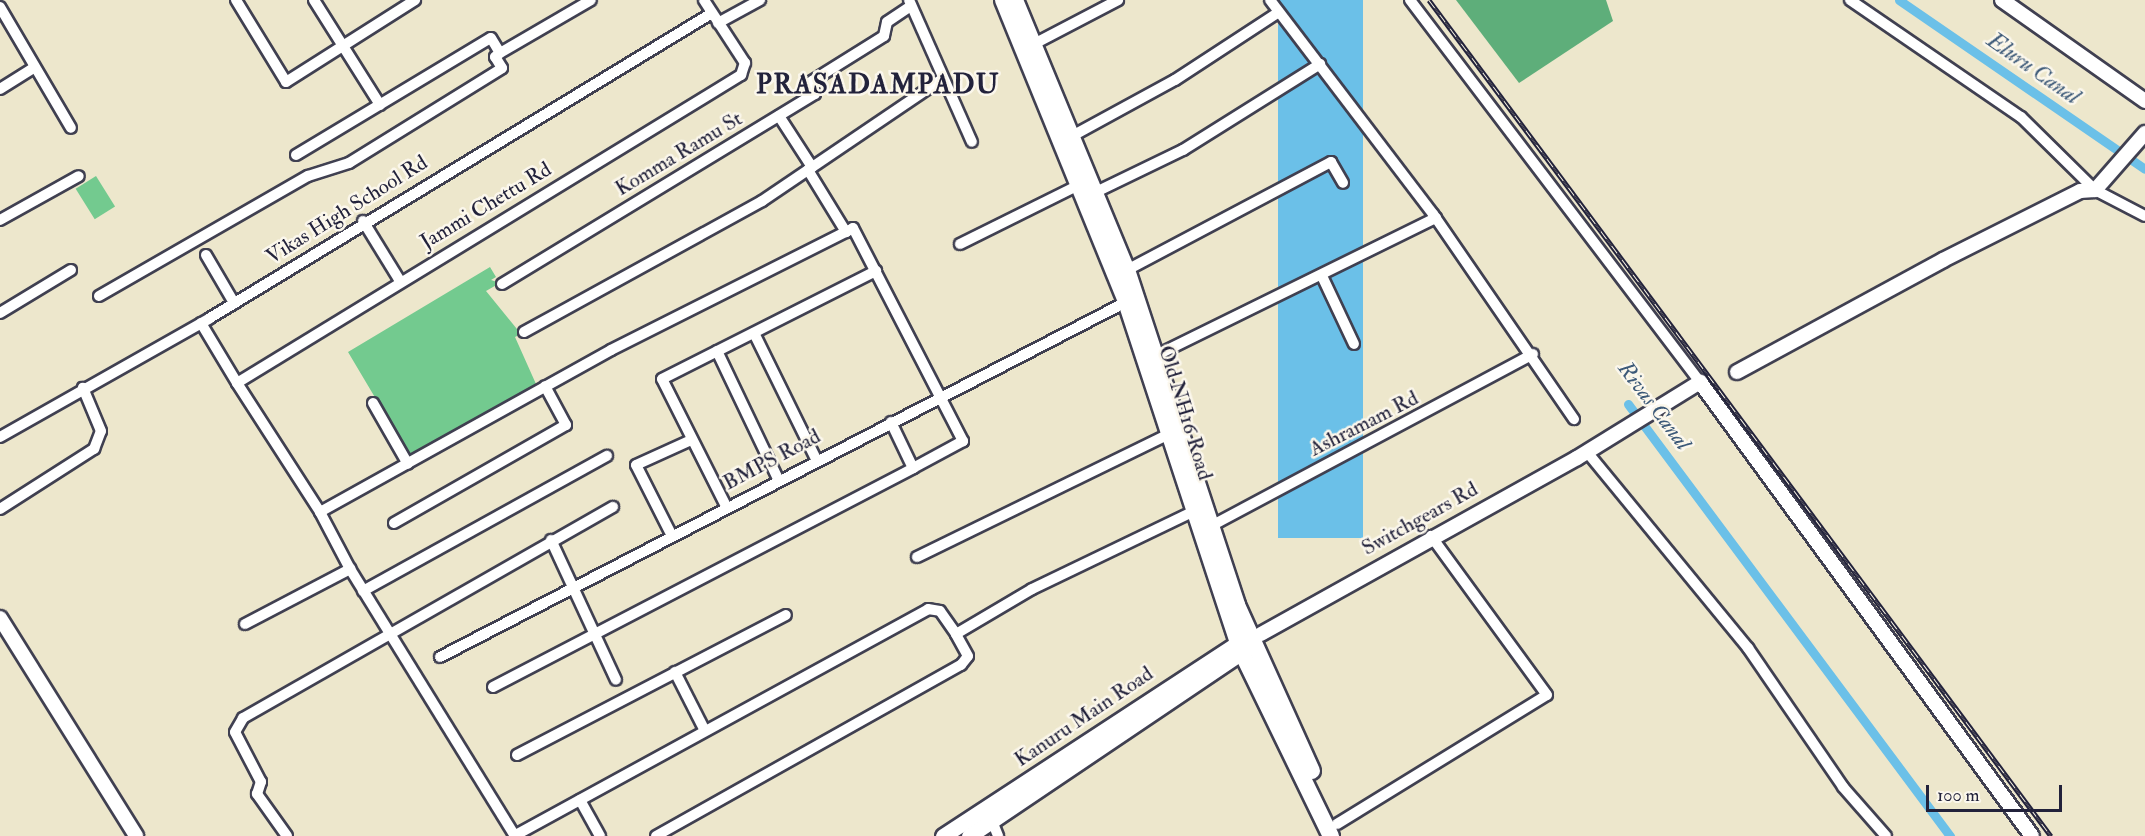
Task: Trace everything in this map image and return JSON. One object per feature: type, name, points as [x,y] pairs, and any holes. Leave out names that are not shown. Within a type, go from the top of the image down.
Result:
[{"type":"main road","name":"Old NH16 Road","points":[[1003,0],[1127,270],[1249,641]]},
{"type":"main road","name":"Old NH16 Road","points":[[1015,0],[1074,135],[1192,512],[1337,832]]},
{"type":"main road","name":"Kanuru Main Road","points":[[969,836],[1249,641]]},
{"type":"main road","name":"Kanuru Main Road","points":[[943,836],[1249,641]]},
{"type":"street","points":[[236,0],[286,82],[415,0]]},
{"type":"street","points":[[314,0],[345,45],[380,105]]},
{"type":"street","points":[[99,296],[308,176],[349,163],[502,69],[495,57],[500,53],[591,0]]},
{"type":"street","name":"Jammi Chettu Rd","points":[[237,383],[741,75],[744,63],[704,0]]},
{"type":"street","name":"Vikas High School Rd","points":[[0,437],[201,323],[363,221],[715,18],[760,0]]},
{"type":"street","points":[[1035,44],[1118,0]]},
{"type":"street","points":[[1270,0],[1436,218],[1533,354],[1574,419]]},
{"type":"street","points":[[1410,0],[1700,382],[2032,836]]},
{"type":"street","points":[[1851,0],[2021,117],[2097,188],[2145,216]]},
{"type":"street","points":[[2002,0],[2145,101]]},
{"type":"street","points":[[910,3],[941,80],[972,142]]},
{"type":"street","name":"Komma Ramu St","points":[[502,284],[815,94],[812,81],[884,36],[887,22],[910,3]]},
{"type":"street","points":[[0,7],[71,128]]},
{"type":"street","points":[[1074,135],[1175,80],[1279,12]]},
{"type":"street","points":[[296,155],[491,38],[500,53]]},
{"type":"street","points":[[960,244],[1089,186],[1194,144],[1320,64]]},
{"type":"street","points":[[0,89],[34,67]]},
{"type":"street","points":[[524,332],[762,201],[941,80]]},
{"type":"street","points":[[779,116],[846,232]]},
{"type":"street","points":[[1737,372],[1943,260],[2080,190],[2097,188],[2145,133]]},
{"type":"street","points":[[1127,270],[1331,162],[1343,183]]},
{"type":"street","points":[[0,220],[79,176]]},
{"type":"street","points":[[1156,355],[1322,276],[1436,218]]},
{"type":"street","points":[[363,221],[400,282]]},
{"type":"street","points":[[320,512],[408,465],[545,386],[853,228],[962,444],[596,636],[493,687]]},
{"type":"street","points":[[206,255],[234,303]]},
{"type":"street","points":[[0,313],[71,270]]},
{"type":"street","points":[[726,506],[662,379],[876,271]]},
{"type":"street","points":[[1322,276],[1354,344]]},
{"type":"street","name":"BMPS Road","points":[[440,657],[575,588],[672,534],[779,481],[816,459],[1126,302]]},
{"type":"street","points":[[201,323],[320,512],[386,634],[514,836],[704,729],[928,609],[940,611],[968,656],[960,665],[656,836]]},
{"type":"street","points":[[754,333],[816,459]]},
{"type":"street","points":[[717,351],[779,481]]},
{"type":"street","name":"Ashramam Rd","points":[[1210,526],[1533,354]]},
{"type":"street","name":"Switchgears Rd","points":[[1249,641],[1431,536],[1587,452],[1600,441],[1700,382]]},
{"type":"street","points":[[394,522],[566,425],[545,386]]},
{"type":"street","points":[[0,509],[94,448],[101,431],[83,388]]},
{"type":"street","points":[[374,403],[408,465]]},
{"type":"street","points":[[891,422],[913,468]]},
{"type":"street","points":[[917,557],[1169,434]]},
{"type":"street","points":[[672,534],[636,465],[691,440]]},
{"type":"street","points":[[1587,452],[1748,648],[1843,787],[1886,836]]},
{"type":"street","points":[[363,591],[607,456]]},
{"type":"street","points":[[287,836],[257,794],[261,782],[235,732],[238,723],[386,634],[550,540],[613,507]]},
{"type":"street","points":[[956,634],[1032,589],[1192,512]]},
{"type":"street","points":[[1337,832],[1547,695],[1431,536]]},
{"type":"street","points":[[550,540],[575,588],[616,680]]},
{"type":"street","points":[[245,624],[350,569]]},
{"type":"street","points":[[517,755],[786,615]]},
{"type":"street","points":[[0,618],[136,836]]},
{"type":"street","points":[[675,672],[704,729]]},
{"type":"street","points":[[580,800],[600,836]]},
{"type":"street","points":[[992,821],[999,836]]},
{"type":"green space","points":[[1456,0],[1606,0],[1613,21],[1519,83]]},
{"type":"green space","points":[[96,176],[115,207],[95,219],[76,189]]},
{"type":"green space","points":[[490,267],[496,277],[491,280],[500,283],[486,291],[521,334],[515,337],[536,384],[411,458],[348,352]]},
{"type":"water","points":[[1278,0],[1363,0],[1363,538],[1278,538]]},
{"type":"waterway","name":"Eluru Canal","points":[[1899,0],[2145,169]]},
{"type":"waterway","name":"Rivas Canal","points":[[1628,404],[1950,836]]},
{"type":"railway","points":[[1429,0],[2051,836]]},
{"type":"district","name":"PRASADAMPADU","points":[[878,85]]}]
